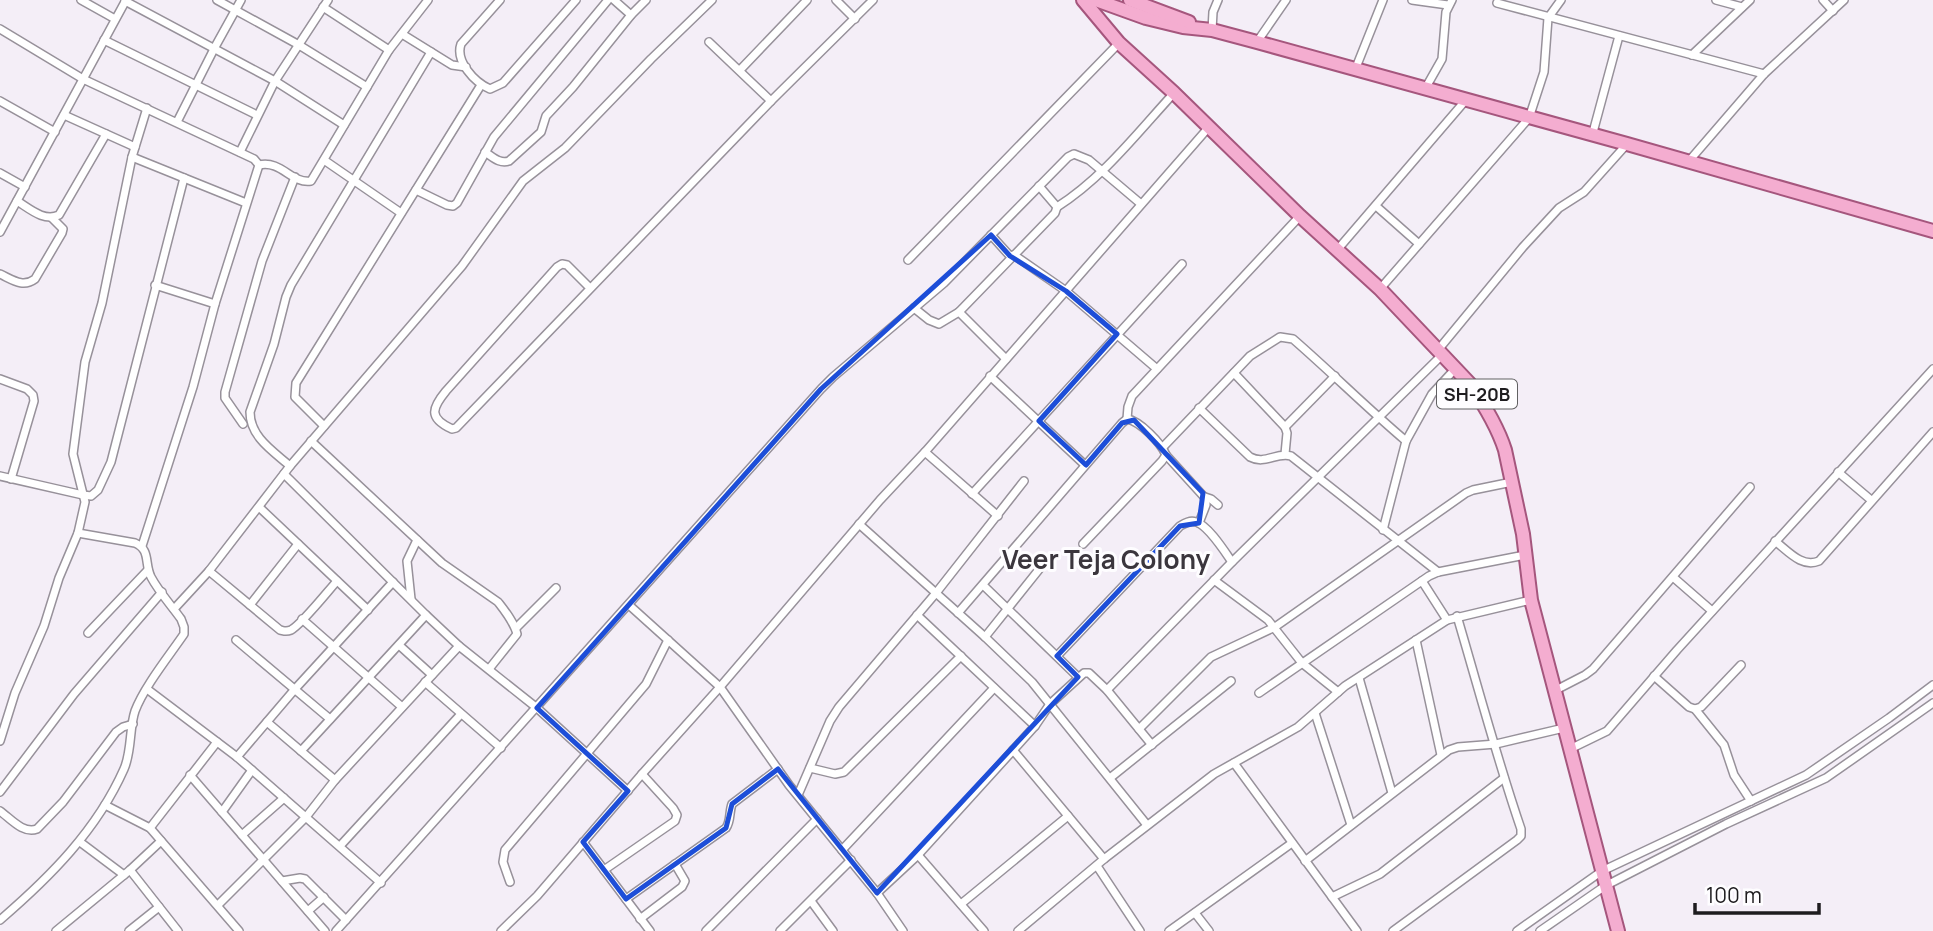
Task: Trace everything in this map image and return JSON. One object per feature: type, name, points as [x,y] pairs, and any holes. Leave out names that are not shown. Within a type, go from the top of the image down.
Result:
[{"type":"main road","name":"SH-20B","points":[[1083,0],[1119,43],[1380,289],[1477,394],[1502,440],[1523,534],[1531,600],[1618,931]]},
{"type":"main road","points":[[1096,0],[1146,18],[1184,27],[1207,29]]},
{"type":"main road","points":[[1137,1],[1207,29],[1933,231]]},
{"type":"street","points":[[81,0],[115,19]]},
{"type":"street","points":[[217,0],[299,45],[367,87]]},
{"type":"street","points":[[177,122],[241,0]]},
{"type":"street","points":[[500,0],[461,44],[459,50],[460,58],[466,67],[481,85],[490,89],[503,83],[576,0]]},
{"type":"street","points":[[416,190],[447,205],[453,206],[457,203],[494,137],[608,0]]},
{"type":"street","points":[[614,0],[631,15]]},
{"type":"street","points":[[485,152],[503,163],[541,132],[546,116],[573,88],[646,0]]},
{"type":"street","points":[[174,609],[209,571],[290,466],[462,266],[523,181],[565,148],[712,0]]},
{"type":"street","points":[[740,70],[807,0]]},
{"type":"street","points":[[836,0],[855,19]]},
{"type":"street","points":[[590,288],[567,265],[557,267],[435,404],[435,416],[446,427],[456,428],[771,101],[873,0]]},
{"type":"street","points":[[1207,29],[1218,0]]},
{"type":"street","points":[[1257,42],[1286,0]]},
{"type":"street","points":[[1356,70],[1383,0]]},
{"type":"street","points":[[1412,0],[1450,3],[1446,12],[1442,59],[1425,89]]},
{"type":"street","points":[[1380,289],[1529,118],[1544,72],[1548,18],[1561,0]]},
{"type":"street","points":[[1716,0],[1742,7]]},
{"type":"street","points":[[1692,55],[1750,0]]},
{"type":"street","points":[[1824,0],[1833,11]]},
{"type":"street","points":[[1689,161],[1764,74],[1844,0]]},
{"type":"street","points":[[0,232],[126,1],[275,81],[344,125]]},
{"type":"street","points":[[259,165],[274,164],[304,182],[311,181],[389,50],[423,2]]},
{"type":"street","points":[[1497,3],[1764,74]]},
{"type":"street","points":[[240,152],[275,81],[326,4],[389,50]]},
{"type":"street","points":[[0,29],[83,79],[240,152],[254,159],[259,165]]},
{"type":"street","points":[[402,34],[452,65],[466,67]]},
{"type":"street","points":[[1592,136],[1619,36]]},
{"type":"street","points":[[104,40],[257,115]]},
{"type":"street","points":[[709,42],[771,101]]},
{"type":"street","points":[[908,260],[1119,43]]},
{"type":"street","points":[[290,466],[256,434],[250,421],[250,412],[274,344],[286,297],[431,52]]},
{"type":"street","points":[[324,426],[295,397],[296,383],[481,85]]},
{"type":"street","points":[[914,308],[939,324],[958,312],[1055,213],[1057,207],[1074,197],[1102,171],[1174,93]]},
{"type":"street","points":[[0,101],[55,132]]},
{"type":"street","points":[[1338,249],[1465,101]]},
{"type":"street","points":[[0,741],[15,693],[44,626],[59,578],[78,533],[85,502],[73,454],[85,362],[102,303],[132,157],[147,108]]},
{"type":"street","points":[[64,115],[135,147]]},
{"type":"street","points":[[500,931],[537,896],[859,524],[1210,127]]},
{"type":"street","points":[[17,201],[44,217],[59,215],[106,134]]},
{"type":"street","points":[[1107,690],[1378,418],[1440,352],[1523,247],[1559,208],[1584,192],[1627,144]]},
{"type":"street","points":[[336,931],[827,383],[944,283],[1068,157],[1074,154],[1089,160],[1141,204]]},
{"type":"street","points":[[132,157],[246,203]]},
{"type":"street","points":[[324,160],[401,213]]},
{"type":"street","points":[[142,546],[259,165]]},
{"type":"street","points":[[0,173],[25,187]]},
{"type":"street","points":[[243,424],[225,398],[225,392],[262,261],[295,177]]},
{"type":"street","points":[[0,476],[83,495],[91,496],[98,490],[111,462],[184,178]]},
{"type":"street","points":[[1039,186],[1057,207]]},
{"type":"street","points":[[1376,206],[1419,244]]},
{"type":"street","points":[[958,613],[1127,419],[1129,401],[1300,216]]},
{"type":"street","points":[[0,274],[23,284],[35,278],[62,233],[63,229],[52,218]]},
{"type":"street","points":[[991,235],[1010,256],[1014,255],[1066,291],[1157,369]]},
{"type":"street","points":[[972,494],[1182,264]]},
{"type":"street","points":[[155,285],[215,304]]},
{"type":"street","points":[[958,312],[1006,359]]},
{"type":"street","points":[[1083,544],[1162,461],[1164,451],[1199,408],[1255,352],[1280,337],[1293,338],[1406,441]]},
{"type":"street","points":[[1383,530],[1406,441],[1432,394],[1455,369]]},
{"type":"street","points":[[1570,749],[1607,730],[1933,369]]},
{"type":"street","points":[[1234,373],[1285,427],[1285,454]]},
{"type":"street","points":[[990,376],[1085,465]]},
{"type":"street","points":[[1285,427],[1335,376]]},
{"type":"street","points":[[0,379],[27,390],[33,395],[34,401],[11,479]]},
{"type":"street","points":[[1199,408],[1250,457],[1261,461],[1285,454],[1291,456],[1438,572]]},
{"type":"street","points":[[1127,419],[1134,420],[1205,497],[1218,505]]},
{"type":"street","points":[[1775,541],[1803,563],[1811,565],[1819,561],[1933,432]]},
{"type":"street","points":[[311,441],[442,563],[498,602],[516,628],[517,634],[489,669]]},
{"type":"street","points":[[925,452],[998,516]]},
{"type":"street","points":[[1838,472],[1871,500]]},
{"type":"street","points":[[284,474],[459,646],[537,708],[628,791]]},
{"type":"street","points":[[798,795],[830,721],[839,707],[936,593],[1024,481]]},
{"type":"street","points":[[1139,729],[1211,657],[1275,627],[1466,493],[1512,482]]},
{"type":"street","points":[[1554,691],[1585,676],[1593,669],[1750,487]]},
{"type":"street","points":[[1199,523],[1206,505],[1205,497]]},
{"type":"street","points":[[259,507],[368,610]]},
{"type":"street","points":[[1057,656],[1180,526],[1193,520],[1199,523],[1232,562]]},
{"type":"street","points":[[859,524],[1032,682],[1147,825]]},
{"type":"street","points":[[0,920],[25,900],[80,842],[105,805],[124,768],[137,707],[184,634],[184,627],[174,609],[150,576],[147,553],[142,546],[78,533]]},
{"type":"street","points":[[411,600],[407,561],[417,540]]},
{"type":"street","points":[[250,605],[298,544]]},
{"type":"street","points":[[1259,692],[1438,572],[1525,555]]},
{"type":"street","points":[[985,637],[1045,562]]},
{"type":"street","points":[[88,633],[148,570]]},
{"type":"street","points":[[209,571],[280,629],[286,631],[292,630],[337,581]]},
{"type":"street","points":[[1673,577],[1712,611]]},
{"type":"street","points":[[1214,580],[1264,615],[1302,663],[1338,692]]},
{"type":"street","points":[[1422,581],[1447,620]]},
{"type":"street","points":[[237,757],[393,582]]},
{"type":"street","points":[[983,585],[1078,677]]},
{"type":"street","points":[[516,628],[556,587]]},
{"type":"street","points":[[0,792],[67,701],[162,592]]},
{"type":"street","points":[[1018,931],[1104,859],[1214,774],[1298,727],[1338,692],[1416,640],[1457,616],[1531,600]]},
{"type":"street","points":[[629,605],[720,687],[778,769],[877,893],[903,931]]},
{"type":"street","points":[[301,751],[426,615]]},
{"type":"street","points":[[917,615],[1035,726]]},
{"type":"street","points":[[1394,931],[1521,836],[1457,616]]},
{"type":"street","points":[[302,620],[402,707]]},
{"type":"street","points":[[236,640],[330,719]]},
{"type":"street","points":[[510,881],[502,856],[505,850],[646,684],[668,640]]},
{"type":"street","points":[[1416,640],[1441,755]]},
{"type":"street","points":[[399,645],[432,675]]},
{"type":"street","points":[[218,905],[306,817],[335,780],[459,646]]},
{"type":"street","points":[[810,768],[835,774],[844,772],[961,656]]},
{"type":"street","points":[[1695,709],[1701,707],[1741,665]]},
{"type":"street","points":[[877,893],[918,855],[1035,726],[1050,704],[1084,673],[1089,673],[1107,690],[1152,745]]},
{"type":"street","points":[[1654,676],[1689,707],[1695,709],[1724,745],[1734,775],[1751,801]]},
{"type":"street","points":[[1359,678],[1392,793]]},
{"type":"street","points":[[1110,778],[1231,681]]},
{"type":"street","points":[[425,682],[501,748]]},
{"type":"street","points":[[1517,931],[1602,872],[1806,775],[1933,685]]},
{"type":"street","points":[[842,850],[994,688]]},
{"type":"street","points":[[147,689],[237,757],[381,883]]},
{"type":"street","points":[[1540,931],[1605,886],[1726,824],[1826,778],[1933,703]]},
{"type":"street","points":[[1315,713],[1351,825]]},
{"type":"street","points":[[340,846],[461,714]]},
{"type":"street","points":[[267,722],[335,780]]},
{"type":"street","points":[[0,811],[25,830],[37,830],[63,802],[116,732],[133,724]]},
{"type":"street","points":[[1305,860],[1441,755],[1458,747],[1496,744],[1564,728]]},
{"type":"street","points":[[150,828],[217,742]]},
{"type":"street","points":[[1013,750],[1104,859]]},
{"type":"street","points":[[1234,763],[1357,931]]},
{"type":"street","points":[[626,899],[726,828],[733,804],[778,769]]},
{"type":"street","points":[[222,811],[252,770]]},
{"type":"street","points":[[191,775],[325,931]]},
{"type":"street","points":[[604,870],[675,821],[677,815],[673,807],[642,775]]},
{"type":"street","points":[[1332,897],[1380,874],[1504,778]]},
{"type":"street","points":[[242,835],[284,798]]},
{"type":"street","points":[[105,805],[150,828],[218,905],[236,930]]},
{"type":"street","points":[[1723,814],[1726,824]]},
{"type":"street","points":[[961,904],[1068,816]]},
{"type":"street","points":[[706,931],[817,819]]},
{"type":"street","points":[[56,931],[127,873],[161,841]]},
{"type":"street","points":[[80,842],[127,873],[178,931]]},
{"type":"street","points":[[583,842],[650,931]]},
{"type":"street","points":[[1169,931],[1293,843]]},
{"type":"street","points":[[918,855],[984,931]]},
{"type":"street","points":[[780,931],[851,860]]},
{"type":"street","points":[[640,919],[682,887],[685,881],[675,864]]},
{"type":"street","points":[[1097,866],[1140,931]]},
{"type":"street","points":[[282,881],[305,879],[346,920]]},
{"type":"street","points":[[308,911],[324,897]]},
{"type":"street","points":[[811,901],[833,931]]},
{"type":"street","points":[[129,931],[159,907]]},
{"type":"street","points":[[1195,912],[1209,931]]},
{"type":"highlighted area","points":[[991,235],[1010,256],[1066,291],[1117,334],[1039,421],[1086,465],[1122,423],[1134,420],[1203,493],[1199,523],[1180,526],[1057,656],[1078,677],[877,893],[778,769],[732,804],[726,828],[626,899],[583,842],[628,791],[537,708],[821,389]]},
{"type":"district","name":"Veer Teja Colony","points":[[1106,559]]}]
